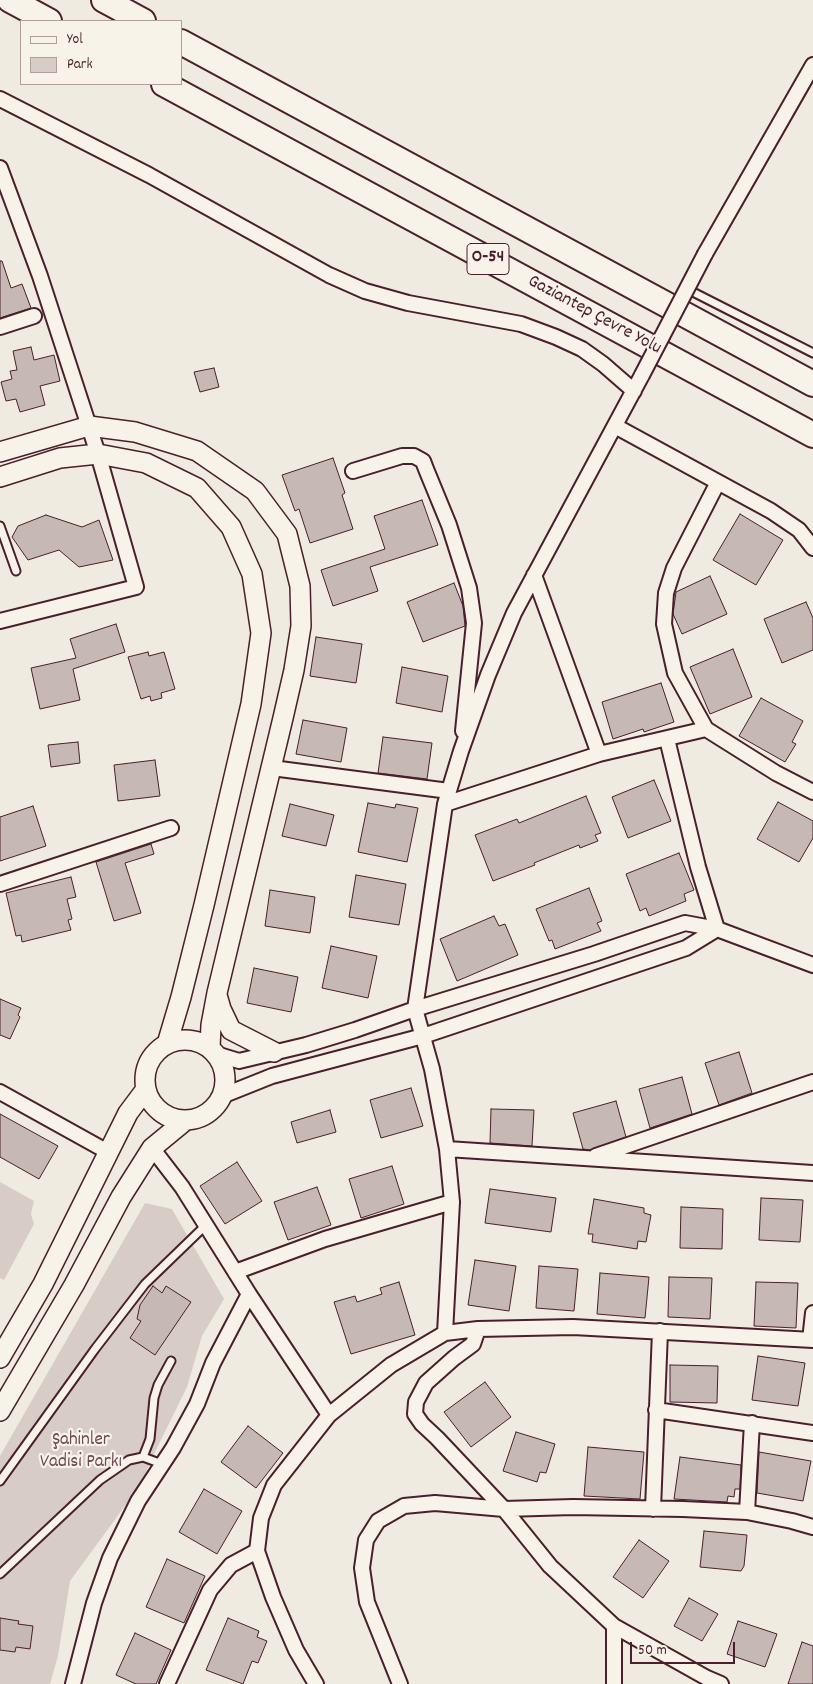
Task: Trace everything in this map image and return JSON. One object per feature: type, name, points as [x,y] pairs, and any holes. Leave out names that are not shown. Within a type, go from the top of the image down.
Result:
[{"type":"highway","points":[[10,0],[47,20]]},
{"type":"highway","points":[[104,0],[141,20]]},
{"type":"highway","name":"O-54","points":[[182,43],[813,384]]},
{"type":"highway","name":"Gaziantep Çevre Yolu","points":[[166,85],[813,435]]},
{"type":"street","points":[[445,1334],[452,1202],[447,1149],[432,1069],[415,1009],[447,798],[461,751],[488,675],[514,613],[634,391],[705,254],[813,65]]},
{"type":"street","points":[[0,99],[149,174],[329,275],[365,291],[408,303],[521,324],[556,337],[582,349],[603,364],[634,391]]},
{"type":"street","points":[[0,168],[5,191],[40,276],[89,426],[136,587],[0,621]]},
{"type":"street","points":[[0,326],[34,316]]},
{"type":"street","points":[[0,452],[89,426],[135,432],[196,451],[255,491],[287,534],[300,586],[301,626],[294,670],[210,1025],[213,1051],[221,1061],[225,1079],[222,1096],[211,1111],[195,1119],[177,1119],[161,1112],[149,1098],[145,1081],[148,1063],[153,1055],[167,1044],[184,1039],[202,1043],[213,1051],[239,1061],[306,1045],[355,1030],[685,923],[717,929],[813,965]]},
{"type":"street","points":[[615,426],[771,511],[799,530],[813,548]]},
{"type":"street","points":[[0,477],[60,458],[98,454],[146,463],[197,488],[231,527],[252,574],[261,633],[250,704],[211,878],[167,1044]]},
{"type":"street","points":[[354,471],[402,456],[414,456],[423,461],[450,525],[469,588],[474,623],[461,751]]},
{"type":"street","points":[[718,482],[674,568],[666,593],[664,624],[674,673],[706,729],[776,773],[813,792]]},
{"type":"street","points":[[534,575],[599,754]]},
{"type":"street","points":[[272,768],[447,798],[599,754],[706,729]]},
{"type":"street","points":[[667,738],[698,867],[717,929]]},
{"type":"street","points":[[0,884],[171,828]]},
{"type":"street","points":[[222,1096],[272,1076],[423,1036],[686,948],[717,929]]},
{"type":"street","points":[[217,993],[221,1010],[231,1030],[274,1052]]},
{"type":"street","points":[[589,1158],[813,1082]]},
{"type":"street","points":[[1,1354],[43,1284],[128,1112],[146,1090]]},
{"type":"street","points":[[0,1092],[108,1152]]},
{"type":"street","points":[[0,1411],[74,1285],[121,1197],[152,1148],[186,1120]]},
{"type":"street","points":[[152,1148],[182,1187],[328,1416]]},
{"type":"street","points":[[447,1149],[813,1172]]},
{"type":"street","points":[[235,1272],[325,1239],[452,1202]]},
{"type":"street","points":[[74,1684],[94,1603],[110,1558],[138,1501],[197,1404],[213,1363],[249,1294]]},
{"type":"street","points":[[316,1684],[296,1650],[256,1551],[261,1518],[274,1485],[328,1416],[391,1364],[445,1334],[478,1329],[573,1327],[811,1340],[813,1313]]},
{"type":"street","points":[[478,1329],[473,1344],[426,1383],[416,1402],[415,1414],[422,1424],[504,1508],[550,1566],[614,1626],[721,1684]]},
{"type":"street","points":[[652,1509],[660,1332]]},
{"type":"street","points":[[656,1410],[813,1433]]},
{"type":"street","points":[[747,1512],[752,1423]]},
{"type":"street","points":[[400,1684],[367,1602],[362,1568],[366,1540],[378,1521],[404,1506],[435,1504],[504,1508],[573,1507],[747,1512],[813,1527]]},
{"type":"street","points":[[167,1684],[210,1590],[231,1565],[256,1551]]},
{"type":"street","points":[[614,1626],[614,1684]]},
{"type":"lane","points":[[687,289],[813,353]]},
{"type":"lane","points":[[0,526],[16,571]]},
{"type":"lane","points":[[0,1481],[145,1284],[206,1225]]},
{"type":"lane","points":[[143,1457],[150,1439],[152,1407],[156,1391],[170,1361]]},
{"type":"lane","points":[[0,1574],[100,1480],[129,1460],[143,1457],[162,1464]]},
{"type":"green space","points":[[0,1182],[34,1201],[31,1214],[34,1224],[4,1280],[0,1278]]},
{"type":"green space","name":"Şahinler Vadisi Parkı","points":[[145,1203],[172,1209],[224,1299],[202,1336],[187,1387],[141,1484],[70,1581],[58,1656],[50,1684],[0,1684],[0,1456]]},
{"type":"building","points":[[0,261],[2,261],[11,288],[22,284],[31,308],[0,318]]},
{"type":"building","points":[[31,347],[34,360],[54,355],[60,381],[40,386],[45,405],[20,412],[16,399],[6,401],[1,382],[12,379],[10,371],[17,370],[13,351]]},
{"type":"building","points":[[214,368],[219,387],[200,392],[194,372]]},
{"type":"building","points":[[333,458],[345,493],[342,495],[353,529],[310,543],[299,509],[295,511],[282,475]]},
{"type":"building","points":[[422,500],[438,545],[370,567],[378,591],[333,606],[321,570],[385,549],[374,516]]},
{"type":"building","points":[[740,514],[783,540],[756,585],[713,560]]},
{"type":"building","points":[[46,515],[82,527],[99,520],[113,560],[79,567],[59,550],[28,560],[12,537],[18,526]]},
{"type":"building","points":[[710,576],[727,614],[682,634],[673,614],[676,592]]},
{"type":"building","points":[[454,583],[463,606],[465,626],[423,642],[407,602]]},
{"type":"building","points":[[806,602],[813,618],[813,650],[782,663],[764,619]]},
{"type":"building","points":[[116,624],[125,652],[73,669],[80,700],[40,709],[31,668],[76,658],[70,639]]},
{"type":"building","points":[[316,637],[362,644],[356,683],[310,676]]},
{"type":"building","points":[[733,649],[752,697],[710,714],[690,667]]},
{"type":"building","points":[[148,652],[149,656],[164,652],[175,689],[161,693],[162,698],[151,701],[150,696],[141,699],[128,657]]},
{"type":"building","points":[[402,667],[448,676],[442,712],[396,703]]},
{"type":"building","points":[[661,683],[674,722],[644,732],[643,729],[613,739],[602,702]]},
{"type":"building","points":[[761,698],[803,721],[792,742],[796,744],[785,762],[739,736]]},
{"type":"building","points":[[303,720],[347,728],[341,762],[296,754]]},
{"type":"building","points":[[383,737],[432,743],[427,779],[378,773]]},
{"type":"building","points":[[78,742],[80,763],[51,767],[48,745]]},
{"type":"building","points":[[155,760],[160,796],[118,801],[114,765]]},
{"type":"building","points":[[654,780],[671,821],[628,838],[612,797]]},
{"type":"building","points":[[586,796],[601,833],[595,835],[598,841],[580,848],[579,845],[493,881],[475,835],[517,819],[519,823]]},
{"type":"building","points":[[778,802],[813,821],[813,838],[799,862],[757,839]]},
{"type":"building","points":[[368,803],[395,808],[396,804],[418,808],[407,862],[358,852]]},
{"type":"building","points":[[290,804],[334,815],[326,846],[282,836]]},
{"type":"building","points":[[33,806],[46,846],[0,861],[0,817]]},
{"type":"building","points":[[151,844],[154,854],[125,863],[141,913],[114,921],[96,862]]},
{"type":"building","points":[[679,853],[694,890],[684,894],[686,901],[649,916],[646,908],[640,911],[626,874]]},
{"type":"building","points":[[356,875],[406,884],[399,925],[349,917]]},
{"type":"building","points":[[71,877],[76,897],[67,899],[72,919],[68,920],[71,930],[22,942],[21,935],[16,936],[6,893]]},
{"type":"building","points":[[589,888],[602,921],[597,923],[601,931],[555,949],[552,940],[549,941],[536,909]]},
{"type":"building","points":[[270,890],[315,897],[310,933],[265,926]]},
{"type":"building","points":[[494,916],[499,926],[505,924],[518,955],[457,981],[440,939]]},
{"type":"building","points":[[331,946],[377,956],[368,998],[322,988]]},
{"type":"building","points":[[254,968],[298,977],[291,1012],[247,1003]]},
{"type":"building","points":[[0,999],[21,1008],[18,1015],[20,1017],[10,1039],[0,1035]]},
{"type":"building","points":[[739,1052],[752,1093],[719,1105],[705,1063]]},
{"type":"building","points":[[682,1077],[692,1114],[650,1128],[639,1089]]},
{"type":"building","points":[[411,1088],[423,1126],[381,1138],[370,1100]]},
{"type":"building","points":[[616,1101],[626,1137],[590,1150],[583,1149],[573,1113]]},
{"type":"building","points":[[491,1109],[534,1110],[532,1146],[490,1143]]},
{"type":"building","points":[[330,1110],[336,1132],[297,1143],[291,1122]]},
{"type":"building","points":[[0,1114],[58,1146],[39,1179],[0,1157]]},
{"type":"building","points":[[237,1162],[262,1201],[225,1224],[200,1186]]},
{"type":"building","points":[[392,1166],[404,1204],[361,1218],[349,1179]]},
{"type":"building","points":[[317,1187],[331,1225],[288,1240],[274,1202]]},
{"type":"building","points":[[490,1189],[556,1198],[551,1232],[485,1223]]},
{"type":"building","points":[[761,1198],[803,1200],[800,1242],[759,1240]]},
{"type":"building","points":[[594,1199],[644,1208],[644,1213],[651,1215],[646,1242],[638,1241],[637,1249],[592,1242],[593,1234],[588,1234]]},
{"type":"building","points":[[681,1207],[723,1209],[722,1249],[680,1248]]},
{"type":"building","points":[[475,1260],[516,1266],[509,1311],[468,1305]]},
{"type":"building","points":[[539,1266],[578,1269],[574,1311],[536,1308]]},
{"type":"building","points":[[600,1273],[649,1277],[645,1318],[597,1314]]},
{"type":"building","points":[[669,1277],[712,1278],[710,1319],[668,1317]]},
{"type":"building","points":[[399,1282],[415,1335],[351,1354],[334,1302],[355,1296],[357,1302],[382,1294],[380,1288]]},
{"type":"building","points":[[756,1282],[798,1283],[796,1328],[754,1326]]},
{"type":"building","points":[[153,1286],[162,1293],[166,1286],[191,1302],[155,1355],[130,1338],[141,1321],[137,1319],[140,1305]]},
{"type":"building","points":[[758,1356],[805,1363],[798,1406],[752,1400]]},
{"type":"building","points":[[670,1365],[718,1366],[717,1403],[670,1402]]},
{"type":"building","points":[[485,1382],[511,1417],[471,1447],[444,1412]]},
{"type":"building","points":[[248,1426],[283,1453],[256,1488],[221,1462]]},
{"type":"building","points":[[516,1432],[555,1444],[546,1473],[540,1472],[537,1482],[503,1471]]},
{"type":"building","points":[[588,1447],[644,1452],[640,1499],[584,1496]]},
{"type":"building","points":[[759,1452],[811,1461],[803,1501],[757,1493]]},
{"type":"building","points":[[680,1457],[741,1465],[740,1489],[735,1489],[734,1497],[728,1496],[727,1502],[674,1499]]},
{"type":"building","points":[[204,1489],[242,1511],[217,1554],[179,1532]]},
{"type":"building","points":[[704,1531],[747,1535],[744,1566],[741,1571],[700,1567]]},
{"type":"building","points":[[639,1540],[669,1561],[643,1598],[613,1577]]},
{"type":"building","points":[[167,1559],[205,1576],[184,1623],[146,1607]]},
{"type":"building","points":[[689,1598],[718,1614],[702,1641],[674,1626]]},
{"type":"building","points":[[0,1618],[19,1621],[18,1624],[33,1626],[30,1649],[16,1647],[15,1652],[0,1650]]},
{"type":"building","points":[[228,1618],[259,1631],[257,1637],[267,1641],[258,1663],[252,1661],[243,1684],[206,1670]]},
{"type":"building","points":[[738,1621],[777,1634],[765,1667],[727,1654]]},
{"type":"building","points":[[135,1633],[171,1650],[156,1684],[136,1684],[116,1675]]},
{"type":"building","points":[[802,1642],[813,1646],[813,1684],[788,1684]]}]
